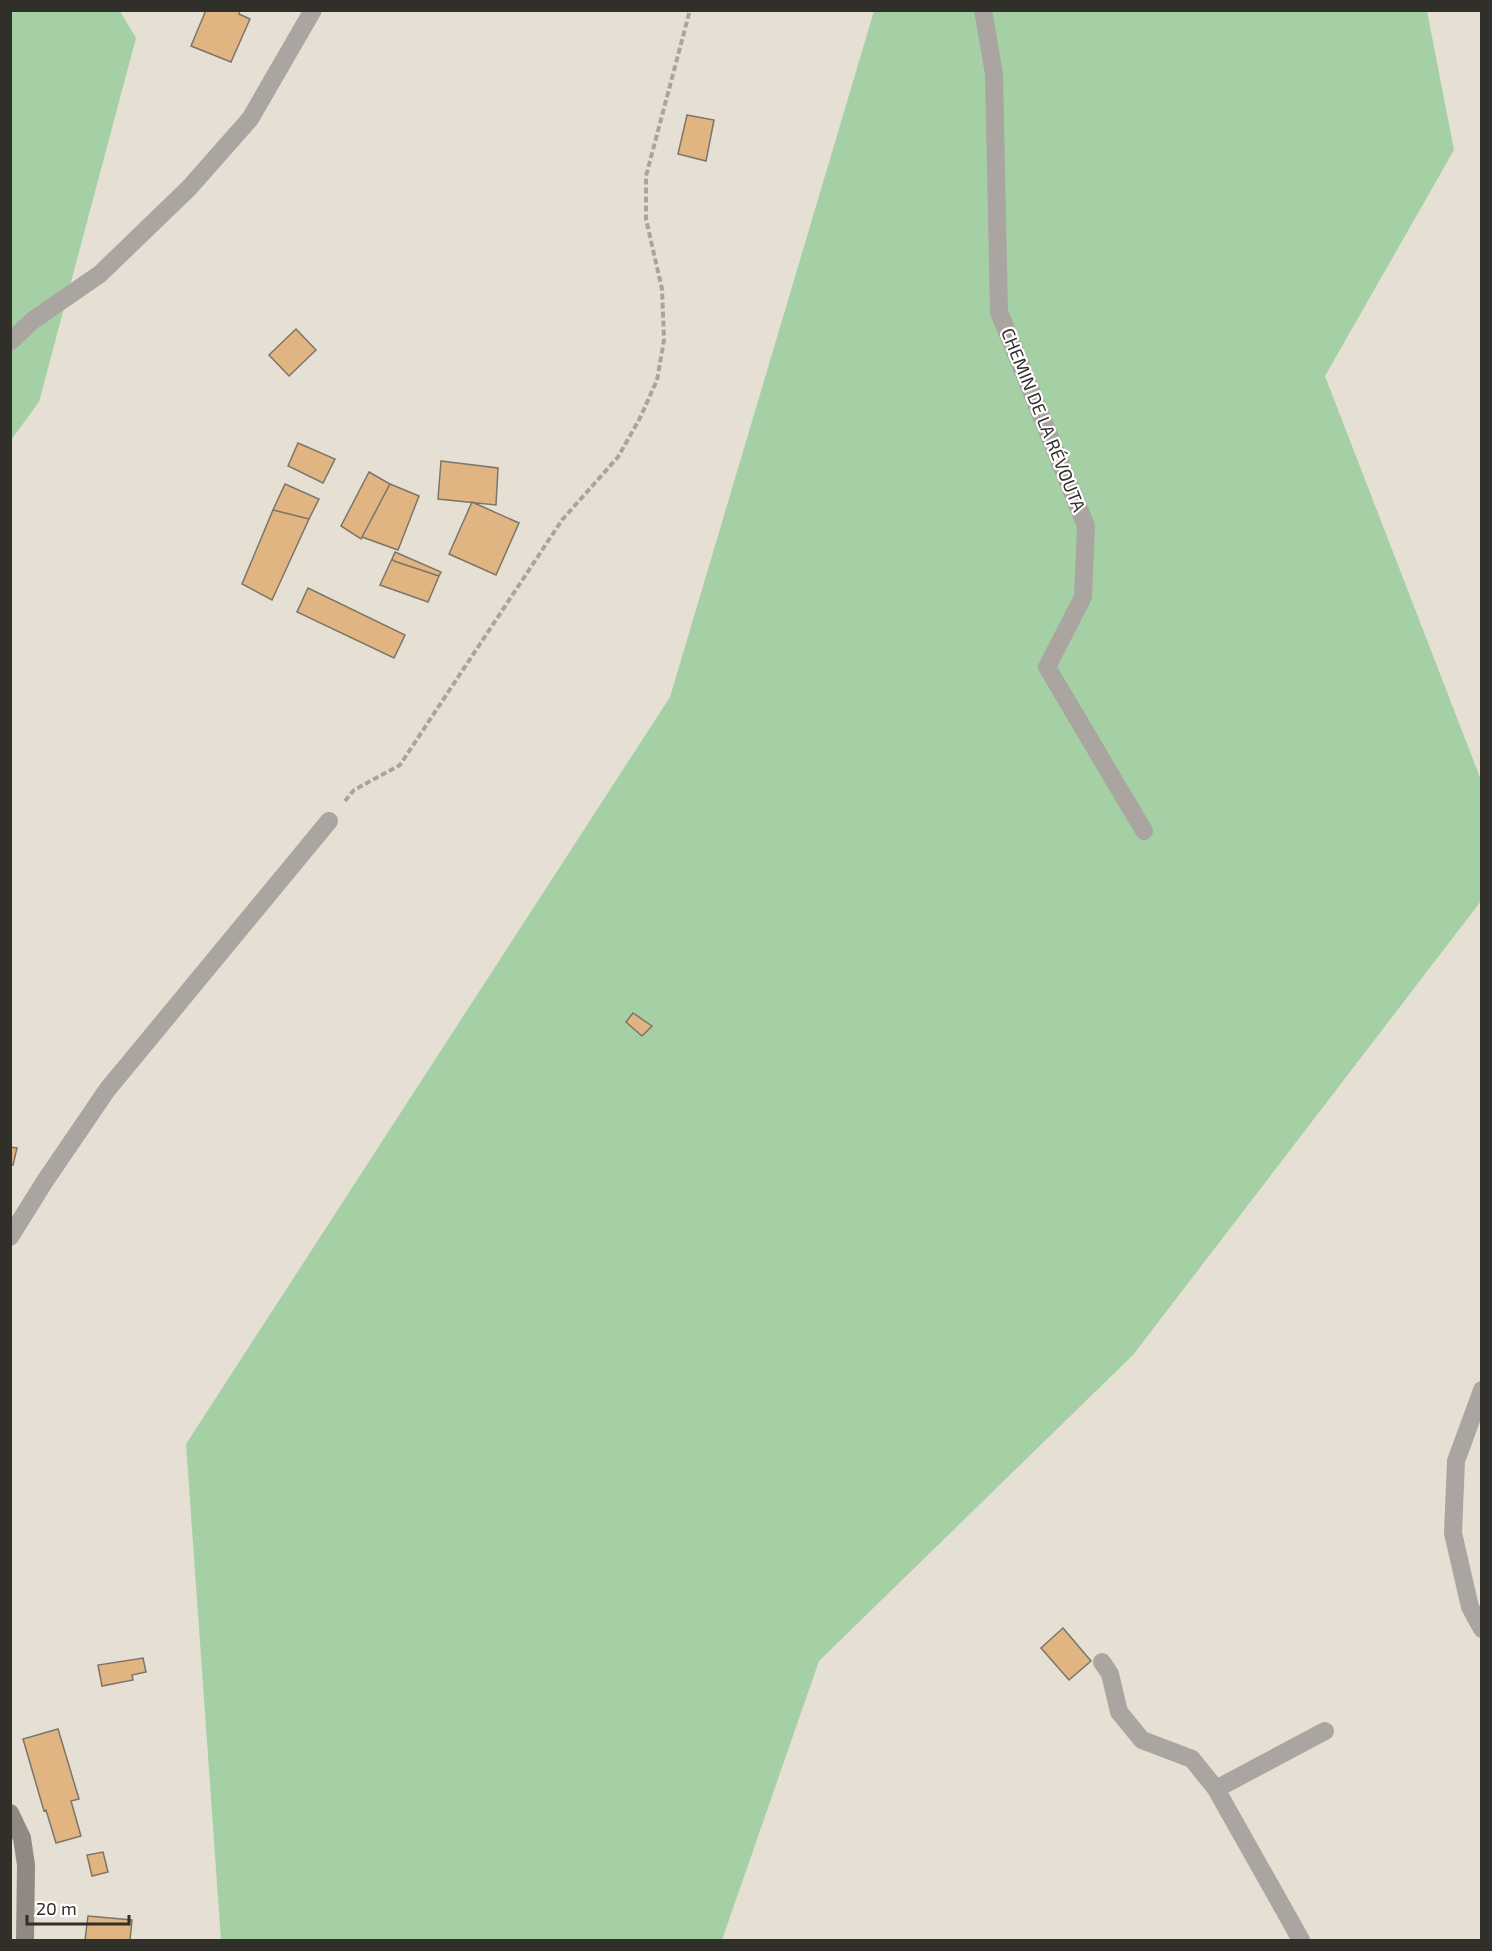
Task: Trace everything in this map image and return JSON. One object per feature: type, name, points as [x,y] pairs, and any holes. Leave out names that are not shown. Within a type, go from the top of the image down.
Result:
[{"type":"street","points":[[10,342],[32,321],[100,274],[203,174],[250,119],[313,10]]},
{"type":"street","name":"CHEMIN DE LA RÉVOUTA","points":[[983,10],[994,74],[999,312],[1086,526],[1083,597],[1047,667],[1144,831]]},
{"type":"street","points":[[10,1237],[107,1090],[329,821]]},
{"type":"street","points":[[1482,1390],[1456,1461],[1453,1533],[1470,1607],[1482,1629]]},
{"type":"street","points":[[1102,1662],[1110,1674],[1119,1712],[1142,1740],[1192,1759],[1216,1789],[1301,1941]]},
{"type":"street","points":[[1216,1789],[1325,1731]]},
{"type":"street","points":[[10,1813],[22,1838],[26,1865],[25,1941]]},
{"type":"path","points":[[329,821],[354,790],[400,765],[562,520],[618,457],[640,418],[657,380],[664,339],[662,290],[646,219],[646,176],[690,10]]},
{"type":"green space","points":[[11,11],[120,11],[136,38],[39,402],[11,440]]},
{"type":"green space","points":[[874,11],[1427,11],[1454,150],[1325,376],[1481,780],[1481,901],[1133,1355],[819,1661],[722,1940],[221,1940],[186,1444],[670,697]]},
{"type":"building","points":[[206,10],[240,10],[239,14],[250,19],[231,62],[191,46]]},
{"type":"building","points":[[687,115],[714,120],[706,161],[678,154]]},
{"type":"building","points":[[296,329],[316,350],[289,376],[269,355]]},
{"type":"building","points":[[298,443],[335,459],[323,483],[288,466]]},
{"type":"building","points":[[441,461],[498,468],[496,505],[438,499]]},
{"type":"building","points":[[369,472],[390,484],[361,539],[341,526]]},
{"type":"building","points":[[285,484],[319,499],[309,519],[273,510]]},
{"type":"building","points":[[390,484],[419,496],[398,550],[362,537]]},
{"type":"building","points":[[472,502],[519,523],[496,575],[449,554]]},
{"type":"building","points":[[273,510],[309,519],[272,600],[242,584]]},
{"type":"building","points":[[395,552],[441,572],[439,576],[394,561],[392,559]]},
{"type":"building","points":[[392,559],[439,576],[428,602],[380,585]]},
{"type":"building","points":[[308,588],[405,635],[394,658],[297,612]]},
{"type":"building","points":[[633,1013],[652,1026],[642,1036],[626,1022]]},
{"type":"building","points":[[10,1147],[17,1148],[13,1165],[10,1164]]},
{"type":"building","points":[[1063,1628],[1091,1661],[1069,1680],[1041,1648]]},
{"type":"building","points":[[143,1658],[146,1672],[132,1675],[133,1680],[102,1686],[98,1665]]},
{"type":"building","points":[[58,1729],[79,1799],[71,1801],[81,1836],[56,1843],[23,1739]]},
{"type":"building","points":[[103,1852],[108,1872],[92,1876],[87,1855]]},
{"type":"building","points":[[88,1916],[132,1920],[130,1940],[85,1940]]}]
